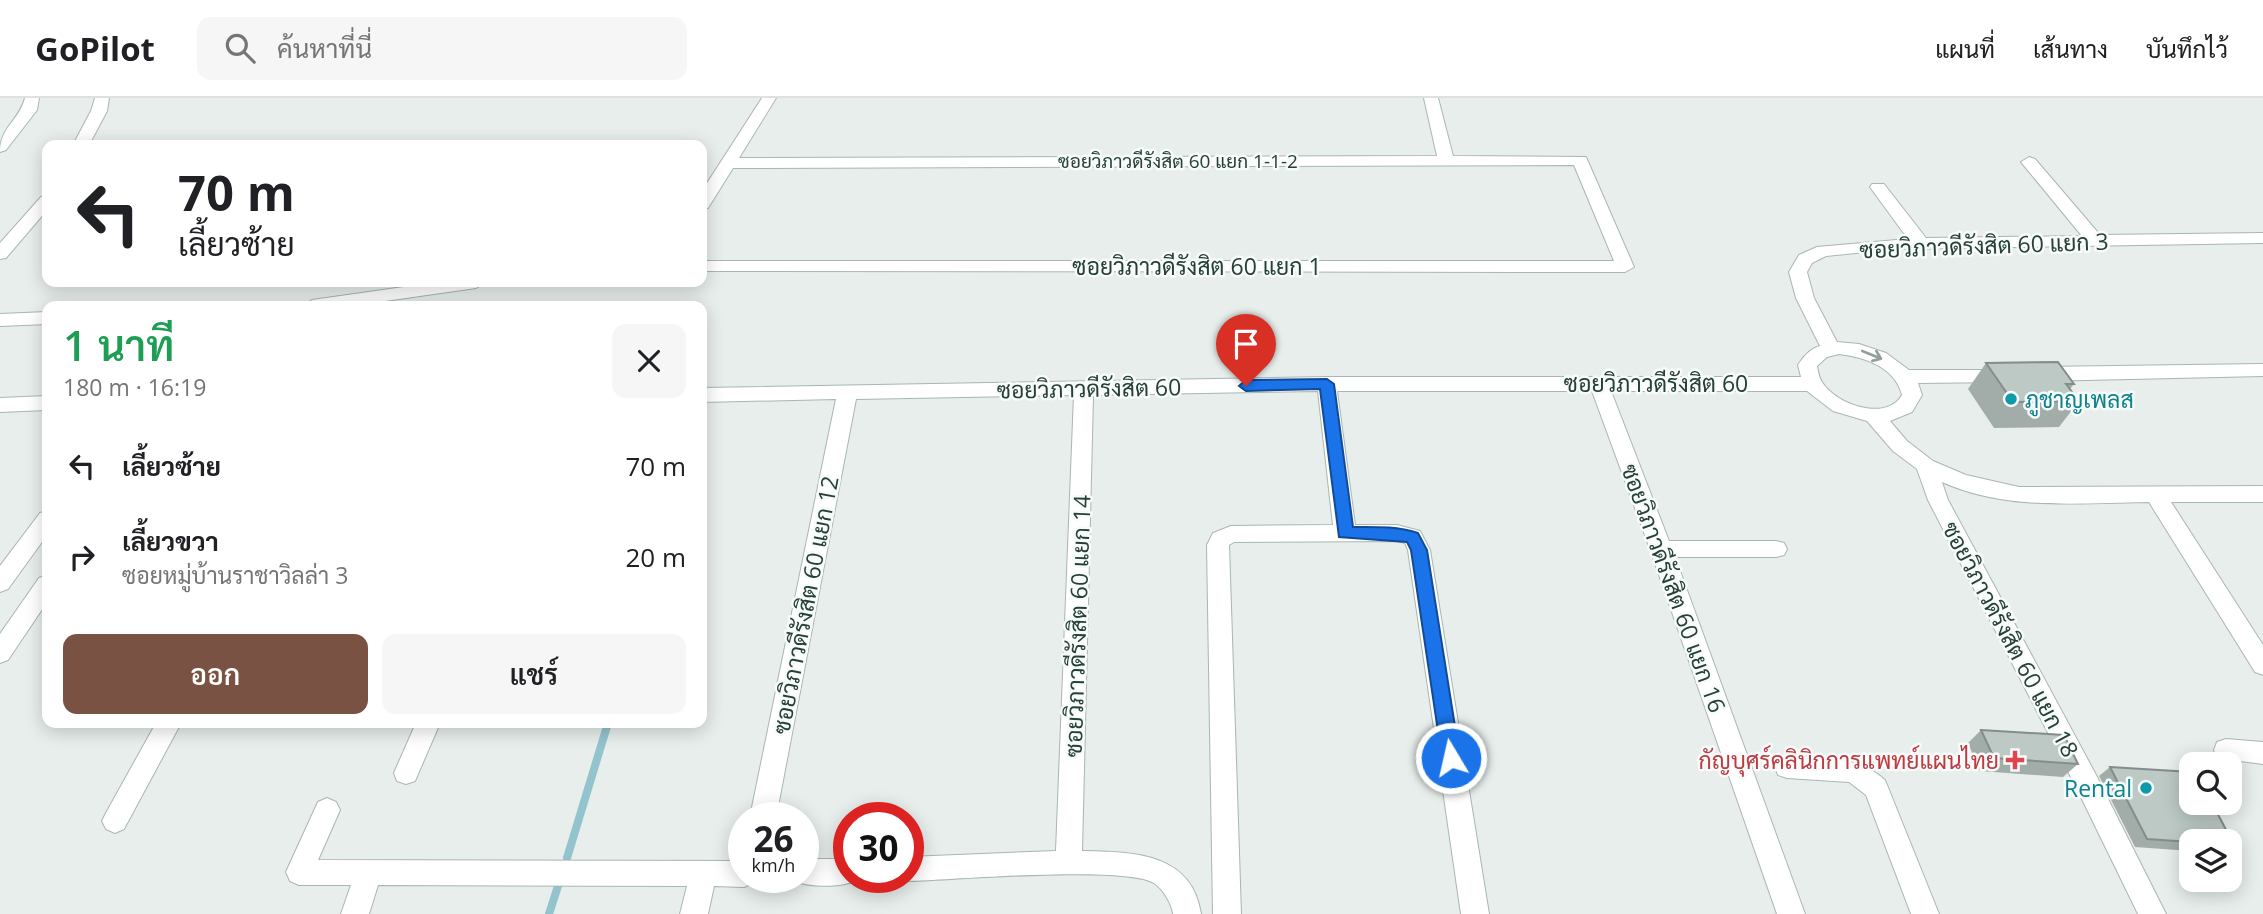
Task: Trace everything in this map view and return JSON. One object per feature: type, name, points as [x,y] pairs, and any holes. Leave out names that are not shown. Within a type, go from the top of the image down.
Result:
[{"type":"street","points":[[0,147],[29,110],[32,98]]},
{"type":"street","points":[[84,140],[99,111],[102,98]]},
{"type":"street","points":[[707,196],[769,98]]},
{"type":"street","points":[[1431,98],[1446,160]]},
{"type":"street","name":"ซอยวิภาวดีรังสิต 60 แยก 1-1-2","points":[[729,163],[1580,160],[1598,204]]},
{"type":"street","points":[[2029,162],[2096,241]]},
{"type":"street","points":[[1878,187],[1922,244]]},
{"type":"street","name":"ซอยวิภาวดีรังสิต 60 แยก 1","points":[[707,266],[1625,267],[1598,204]]},
{"type":"street","points":[[0,254],[42,206]]},
{"type":"street","points":[[0,228],[26,226]]},
{"type":"street","name":"ซอยวิภาวดีรังสิต 60 แยก 3","points":[[1831,349],[1805,298],[1798,272],[1805,259],[1823,251],[1896,244],[2263,238]]},
{"type":"street","points":[[1887,263],[1896,244]]},
{"type":"street","points":[[342,301],[426,287]]},
{"type":"street","points":[[0,320],[42,318]]},
{"type":"street","points":[[1831,349],[1863,351],[1895,366],[1911,387],[1912,397],[1908,405],[1888,415],[1873,415],[1837,405],[1812,384],[1807,365],[1820,352],[1831,349]]},
{"type":"street","points":[[1906,377],[2263,370]]},
{"type":"street","name":"ซอยวิภาวดีรังสิต 60 แยก 16","points":[[1598,382],[1661,549],[1791,914]]},
{"type":"street","points":[[1327,384],[1345,533]]},
{"type":"street","name":"ซอยวิภาวดีรังสิต 60","points":[[707,395],[1327,384],[1812,384]]},
{"type":"street","name":"ซอยวิภาวดีรังสิต 60 แยก 14","points":[[1069,863],[1084,388]]},
{"type":"street","name":"ซอยวิภาวดีรังสิต 60 แยก 12","points":[[766,802],[847,393]]},
{"type":"street","points":[[0,405],[42,403]]},
{"type":"street","points":[[1873,415],[1900,446],[1926,466],[1961,482],[2019,495],[2263,494]]},
{"type":"street","name":"ซอยวิภาวดีรังสิต 60 แยก 18","points":[[1926,466],[1938,500],[2080,769],[2152,914]]},
{"type":"street","points":[[2155,495],[2263,665]]},
{"type":"street","points":[[0,583],[42,526]]},
{"type":"street","points":[[1227,914],[1218,545],[1221,539],[1231,534],[1345,533],[1397,533],[1412,537],[1419,550],[1475,914]]},
{"type":"street","points":[[1661,549],[1776,549]]},
{"type":"street","points":[[0,653],[42,591]]},
{"type":"street","points":[[115,821],[166,728]]},
{"type":"street","points":[[407,773],[426,728]]},
{"type":"street","points":[[2226,750],[2263,753]]},
{"type":"street","points":[[1787,767],[1849,771],[1863,776],[1876,788],[1925,914]]},
{"type":"street","points":[[327,810],[299,872],[728,874]]},
{"type":"street","points":[[924,868],[1126,863],[1162,873],[1185,899],[1187,914]]},
{"type":"street","points":[[355,914],[369,871]]},
{"type":"street","points":[[694,914],[703,874]]},
{"type":"building","points":[[2058,362],[2074,384],[2066,384],[2079,401],[2013,402],[1986,363]]},
{"type":"building","points":[[1981,730],[2064,735],[2078,764],[1994,758]]},
{"type":"building","points":[[2110,767],[2179,771],[2179,815],[2218,815],[2226,829],[2179,829],[2179,841],[2147,839]]},
{"type":"waterway","points":[[567,858],[606,728]]},
{"type":"waterway","points":[[549,914],[558,886]]},
{"type":"place","name":"ภูชาญเพลส","points":[[2011,399]]},
{"type":"place","name":"กัญบุศร์คลินิกการแพทย์แผนไทย","points":[[2015,760]]},
{"type":"place","name":"Rental","points":[[2146,788]]},
{"type":"route","points":[[1246,386],[1327,384],[1345,533],[1397,533],[1412,537],[1419,550],[1451,758]]}]
